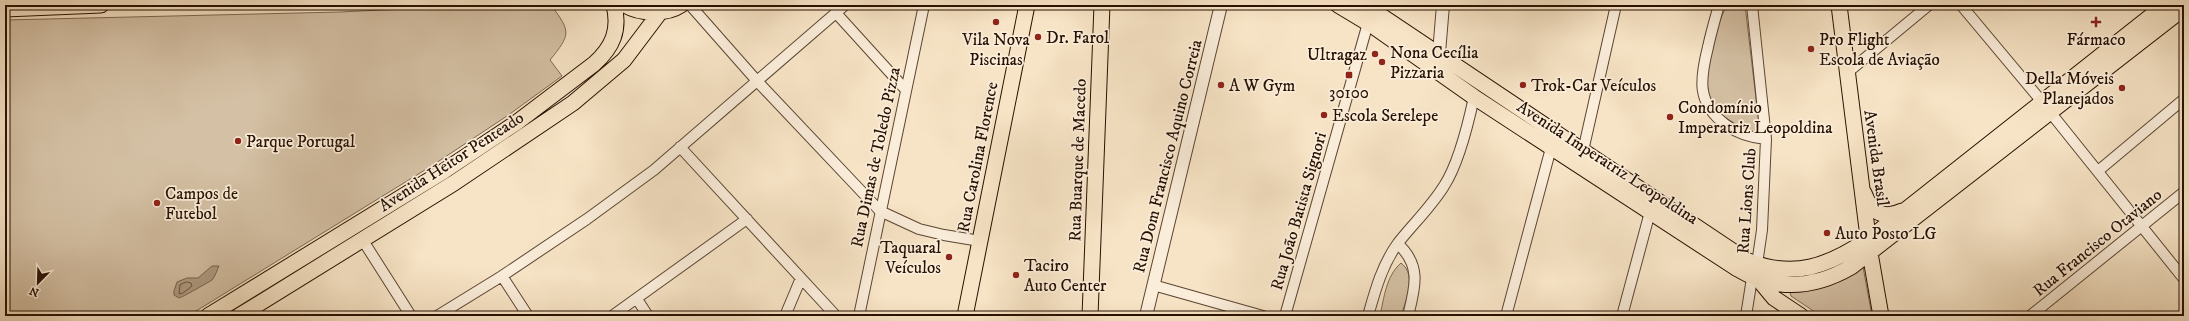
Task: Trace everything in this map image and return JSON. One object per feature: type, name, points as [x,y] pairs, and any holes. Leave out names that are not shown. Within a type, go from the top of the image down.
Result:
[{"type":"main road","points":[[5,9],[101,5]]},
{"type":"main road","name":"Avenida Heitor Penteado","points":[[208,316],[444,171],[516,123],[594,64],[605,54],[616,33],[617,21],[614,5]]},
{"type":"main road","points":[[625,5],[642,11],[661,12],[681,5]]},
{"type":"main road","name":"Rua Carolina Florence","points":[[965,316],[1027,5]]},
{"type":"main road","name":"Rua Buarque de Macedo","points":[[1090,316],[1102,5]]},
{"type":"main road","name":"Avenida Imperatriz Leopoldina","points":[[1338,5],[1368,23],[1474,97],[1650,212],[1756,274],[1783,284],[1815,283],[1838,275],[1870,246]]},
{"type":"main road","name":"Avenida Imperatriz Leopoldina","points":[[1366,5],[1736,254],[1756,274]]},
{"type":"main road","name":"Avenida Brasil","points":[[1839,5],[1861,186],[1881,316]]},
{"type":"main road","points":[[1870,246],[2046,107],[2165,5]]},
{"type":"main road","points":[[1870,246],[1907,209],[2184,8]]},
{"type":"main road","name":"Avenida Heitor Penteado","points":[[239,316],[362,239],[454,184],[572,103],[624,60],[661,12]]},
{"type":"main road","points":[[1418,57],[1434,56],[1439,53]]},
{"type":"main road","points":[[1861,186],[1867,202],[1872,208],[1883,215],[1893,215],[1907,209]]},
{"type":"main road","name":"Avenida Imperatriz Leopoldina","points":[[1756,274],[1810,268],[1870,246]]},
{"type":"main road","points":[[1756,274],[1774,298],[1801,316]]},
{"type":"street","points":[[690,5],[757,81],[880,211],[919,229],[980,241]]},
{"type":"street","points":[[437,316],[502,276],[587,220],[654,170],[845,5]]},
{"type":"street","name":"Rua Dimas de Toledo Pizza","points":[[858,316],[924,5]]},
{"type":"street","name":"Rua Dom Francisco Aquino Correia","points":[[1146,316],[1221,5]]},
{"type":"street","points":[[1439,53],[1443,5]]},
{"type":"street","points":[[1583,151],[1616,5]]},
{"type":"street","name":"Rua Lions Club","points":[[1719,5],[1701,75],[1702,92],[1708,108],[1723,123],[1745,135],[1766,139]]},
{"type":"street","name":"Rua Lions Club","points":[[1746,316],[1756,274],[1762,230],[1766,139],[1752,5]]},
{"type":"street","points":[[1847,73],[1929,5]]},
{"type":"street","points":[[1961,5],[2046,107],[2184,279]]},
{"type":"street","points":[[836,13],[905,89]]},
{"type":"street","name":"Rua João Batista Signori","points":[[1285,316],[1368,23]]},
{"type":"street","points":[[1368,316],[1381,273],[1398,244],[1429,209],[1449,178],[1474,97]]},
{"type":"street","points":[[2098,171],[2184,100]]},
{"type":"street","points":[[680,147],[836,316]]},
{"type":"street","points":[[1506,316],[1551,148]]},
{"type":"street","name":"Rua Francisco Otaviano","points":[[2030,316],[2184,192]]},
{"type":"street","points":[[1622,316],[1650,212]]},
{"type":"street","points":[[612,316],[747,219]]},
{"type":"street","points":[[362,239],[411,316]]},
{"type":"street","points":[[1398,244],[1411,260],[1415,271],[1415,287],[1408,316]]},
{"type":"street","points":[[502,276],[528,316]]},
{"type":"street","points":[[785,316],[801,278]]},
{"type":"street","points":[[1153,285],[1263,316]]},
{"type":"street","points":[[637,299],[648,316]]},
{"type":"shaded area","name":"Parque Portugal","points":[[422,5],[551,5],[562,21],[566,33],[562,44],[550,60],[562,76],[507,116],[433,165],[188,316],[5,316],[5,20],[340,12],[403,9]]},
{"type":"shaded area","points":[[1727,5],[1745,5],[1759,124],[1759,131],[1756,133],[1740,127],[1720,113],[1712,102],[1708,92],[1707,80],[1710,53],[1718,26]]},
{"type":"shaded area","points":[[1401,263],[1406,268],[1408,274],[1409,288],[1401,316],[1380,316],[1384,295],[1389,281],[1396,268]]},
{"type":"shaded area","points":[[1863,267],[1872,316],[1821,316],[1791,296],[1789,289]]},
{"type":"water","points":[[212,266],[219,266],[212,280],[179,298],[174,295],[177,282],[187,278],[198,278]]},
{"type":"place","name":"Vila Nova Piscinas","points":[[996,22]]},
{"type":"place","name":"Fármaco","points":[[2096,22]]},
{"type":"place","name":"Dr. Farol","points":[[1038,37]]},
{"type":"place","name":"Pro Flight Escola de Aviação","points":[[1811,49]]},
{"type":"place","name":"Ultragaz","points":[[1375,54]]},
{"type":"place","name":"Nona Cecília Pizzaria","points":[[1382,62]]},
{"type":"place","name":"30100","points":[[1349,75]]},
{"type":"place","name":"A W Gym","points":[[1221,85]]},
{"type":"place","name":"Trok-Car Veículos","points":[[1523,85]]},
{"type":"place","name":"Della Móveis Planejados","points":[[2122,88]]},
{"type":"place","name":"Escola Serelepe","points":[[1324,115]]},
{"type":"place","name":"Condomínio Imperatriz Leopoldina","points":[[1670,117]]},
{"type":"place","name":"Parque Portugal","points":[[238,141]]},
{"type":"place","name":"Campos de Futebol","points":[[157,203]]},
{"type":"place","name":"Auto Posto LG","points":[[1827,233]]},
{"type":"place","name":"Taquaral Veículos","points":[[949,257]]},
{"type":"place","name":"Taciro Auto Center","points":[[1016,275]]}]
